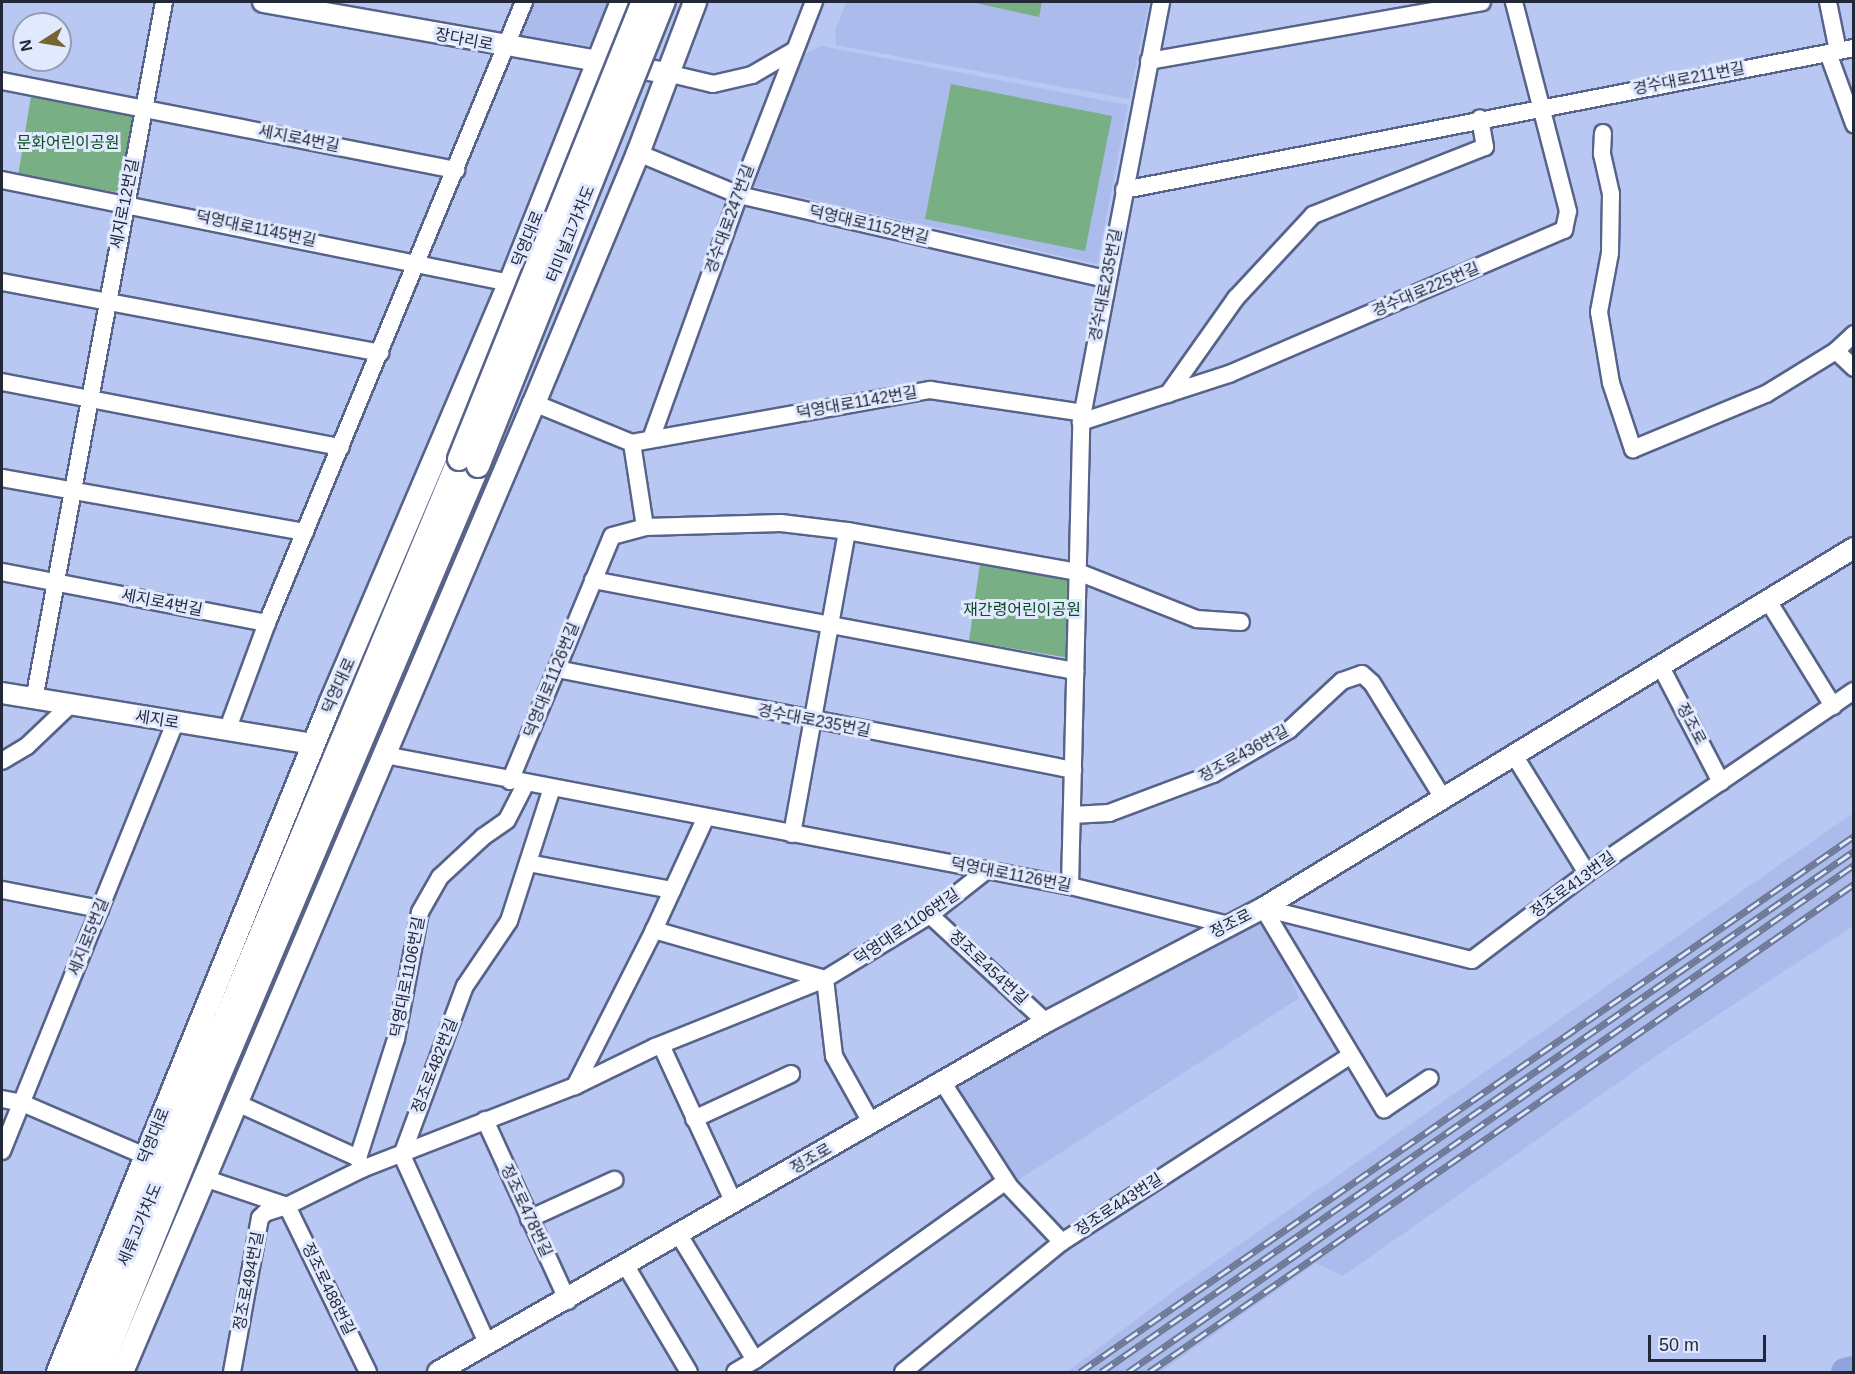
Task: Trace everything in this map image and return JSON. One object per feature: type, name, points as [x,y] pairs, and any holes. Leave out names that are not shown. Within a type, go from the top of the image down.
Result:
[{"type":"main road","name":"덕영대로","points":[[58,1372],[314,744],[510,284],[622,2]]},
{"type":"main road","name":"터미널고가차도","points":[[468,463],[643,2]]},
{"type":"main road","name":"터미널고가차도","points":[[468,463],[664,2]]},
{"type":"main road","points":[[122,1372],[534,404],[638,153],[695,2]]},
{"type":"main road","points":[[208,1082],[468,463]]},
{"type":"main road","points":[[348,667],[411,596]]},
{"type":"main road","points":[[411,596],[411,695]]},
{"type":"main road","name":"세류고가차도","points":[[78,1372],[208,1082]]},
{"type":"main road","name":"세류고가차도","points":[[99,1372],[208,1082]]},
{"type":"street","name":"세지로12번길","points":[[34,699],[106,301],[164,2]]},
{"type":"street","name":"장다리로","points":[[263,2],[506,48],[667,73]]},
{"type":"street","points":[[226,731],[267,623],[524,2]]},
{"type":"street","name":"경수대로247번길","points":[[651,439],[739,195],[814,2]]},
{"type":"street","name":"경수대로235번길","points":[[1070,886],[1082,418],[1106,279],[1161,2]]},
{"type":"street","points":[[1149,61],[1482,2]]},
{"type":"street","name":"경수대로225번길","points":[[1082,418],[1168,394],[1249,365],[1564,230],[1568,211],[1514,2]]},
{"type":"street","points":[[1828,2],[1854,124]]},
{"type":"street","name":"경수대로211번길","points":[[1540,106],[1840,50]]},
{"type":"street","points":[[667,73],[713,84],[752,75],[794,51]]},
{"type":"street","points":[[2,81],[143,108]]},
{"type":"street","points":[[1124,190],[1540,106]]},
{"type":"street","name":"세지로4번길","points":[[143,108],[456,170]]},
{"type":"street","points":[[1168,394],[1236,298],[1313,215],[1485,147],[1480,118]]},
{"type":"street","points":[[1603,133],[1602,154],[1611,194],[1610,253],[1599,312],[1611,383],[1633,449],[1766,394],[1836,351],[1854,334]]},
{"type":"street","name":"덕영대로1152번길","points":[[638,153],[739,195],[1106,279]]},
{"type":"street","name":"덕영대로1145번길","points":[[2,180],[125,202],[417,262],[510,284]]},
{"type":"street","points":[[2,282],[380,353]]},
{"type":"street","points":[[1836,351],[1854,368]]},
{"type":"street","points":[[2,382],[340,447]]},
{"type":"street","name":"덕영대로1142번길","points":[[632,443],[930,390],[1082,418]]},
{"type":"street","points":[[534,404],[632,443],[645,527]]},
{"type":"street","points":[[2,478],[305,532]]},
{"type":"street","points":[[1075,671],[593,580],[612,536],[645,527],[781,523],[847,531],[1078,572],[1197,619],[1241,622]]},
{"type":"street","points":[[792,834],[847,531]]},
{"type":"street","name":"정조로","points":[[438,1372],[568,1301],[1046,1022],[1263,908],[1854,548]]},
{"type":"street","points":[[2,572],[56,582]]},
{"type":"street","name":"덕영대로1126번길","points":[[518,782],[556,669],[593,580]]},
{"type":"street","name":"세지로4번길","points":[[56,582],[267,623]]},
{"type":"street","points":[[1767,599],[1833,706]]},
{"type":"street","name":"정조로","points":[[1660,665],[1722,782]]},
{"type":"street","name":"경수대로235번길","points":[[556,669],[812,721],[1073,770]]},
{"type":"street","name":"정조로436번길","points":[[1072,815],[1109,813],[1213,774],[1289,730],[1342,681],[1362,674],[1372,683],[1443,798]]},
{"type":"street","name":"정조로413번길","points":[[1263,908],[1472,960],[1587,873],[1854,691]]},
{"type":"street","name":"세지로","points":[[2,693],[69,706],[314,744]]},
{"type":"street","points":[[2,761],[27,746],[69,706]]},
{"type":"street","name":"세지로5번길","points":[[2,1151],[175,723]]},
{"type":"street","name":"덕영대로1126번길","points":[[385,755],[1070,886],[1229,925]]},
{"type":"street","points":[[1514,755],[1587,873]]},
{"type":"street","name":"덕영대로1106번길","points":[[360,1163],[396,1039],[420,912],[441,877],[483,837],[507,820],[518,782]]},
{"type":"street","name":"정조로482번길","points":[[402,1155],[465,986],[509,921],[552,788]]},
{"type":"street","points":[[575,1086],[654,930],[706,818]]},
{"type":"street","points":[[528,863],[672,890]]},
{"type":"street","name":"덕영대로1106번길","points":[[287,1206],[360,1163],[402,1155],[575,1086],[661,1045],[825,980],[930,915],[987,870]]},
{"type":"street","points":[[2,890],[100,909]]},
{"type":"street","points":[[1263,908],[1384,1109],[1430,1078]]},
{"type":"street","name":"정조로454번길","points":[[930,915],[1046,1022]]},
{"type":"street","points":[[654,930],[825,980],[834,1056],[872,1124]]},
{"type":"street","points":[[661,1045],[734,1203]]},
{"type":"street","name":"정조로443번길","points":[[903,1372],[1062,1242],[1350,1056]]},
{"type":"street","points":[[694,1119],[791,1074]]},
{"type":"street","points":[[943,1083],[1008,1183],[1062,1242]]},
{"type":"street","points":[[2,1099],[22,1103],[145,1156]]},
{"type":"street","points":[[237,1103],[360,1163]]},
{"type":"street","name":"정조로478번길","points":[[485,1120],[568,1301]]},
{"type":"street","points":[[402,1155],[488,1345]]},
{"type":"street","points":[[204,1178],[287,1206]]},
{"type":"street","points":[[530,1220],[614,1180]]},
{"type":"street","points":[[735,1372],[1008,1183]]},
{"type":"street","name":"정조로494번길","points":[[231,1372],[260,1218],[265,1213],[287,1206]]},
{"type":"street","name":"정조로488번길","points":[[287,1206],[369,1372]]},
{"type":"street","points":[[679,1235],[755,1359]]},
{"type":"street","points":[[626,1266],[689,1372]]},
{"type":"shaded area","points":[[528,2],[608,2],[595,46],[514,35]]},
{"type":"shaded area","points":[[846,2],[1149,2],[1129,99],[836,45],[835,31]]},
{"type":"shaded area","points":[[821,46],[1128,105],[1097,264],[753,186],[803,55]]},
{"type":"shaded area","points":[[1853,813],[1853,926],[1669,1047],[1343,1276],[1316,1263],[1160,1372],[1067,1372],[1178,1288]]},
{"type":"shaded area","points":[[1263,908],[1299,998],[1009,1186],[943,1083]]},
{"type":"green space","points":[[971,2],[1042,2],[1039,17]]},
{"type":"green space","points":[[951,84],[1112,116],[1085,251],[925,219]]},
{"type":"green space","name":"문화어린이공원","points":[[31,96],[129,112],[135,122],[124,185],[115,192],[18,176]]},
{"type":"green space","name":"재간령어린이공원","points":[[980,563],[1071,579],[1070,658],[969,641]]},
{"type":"waterway","points":[[1845,1372],[1854,1370]]},
{"type":"railway","points":[[1080,1372],[1854,836]]},
{"type":"railway","points":[[1101,1372],[1854,851]]},
{"type":"railway","points":[[1128,1372],[1854,865]]},
{"type":"railway","points":[[1149,1372],[1854,884]]}]
